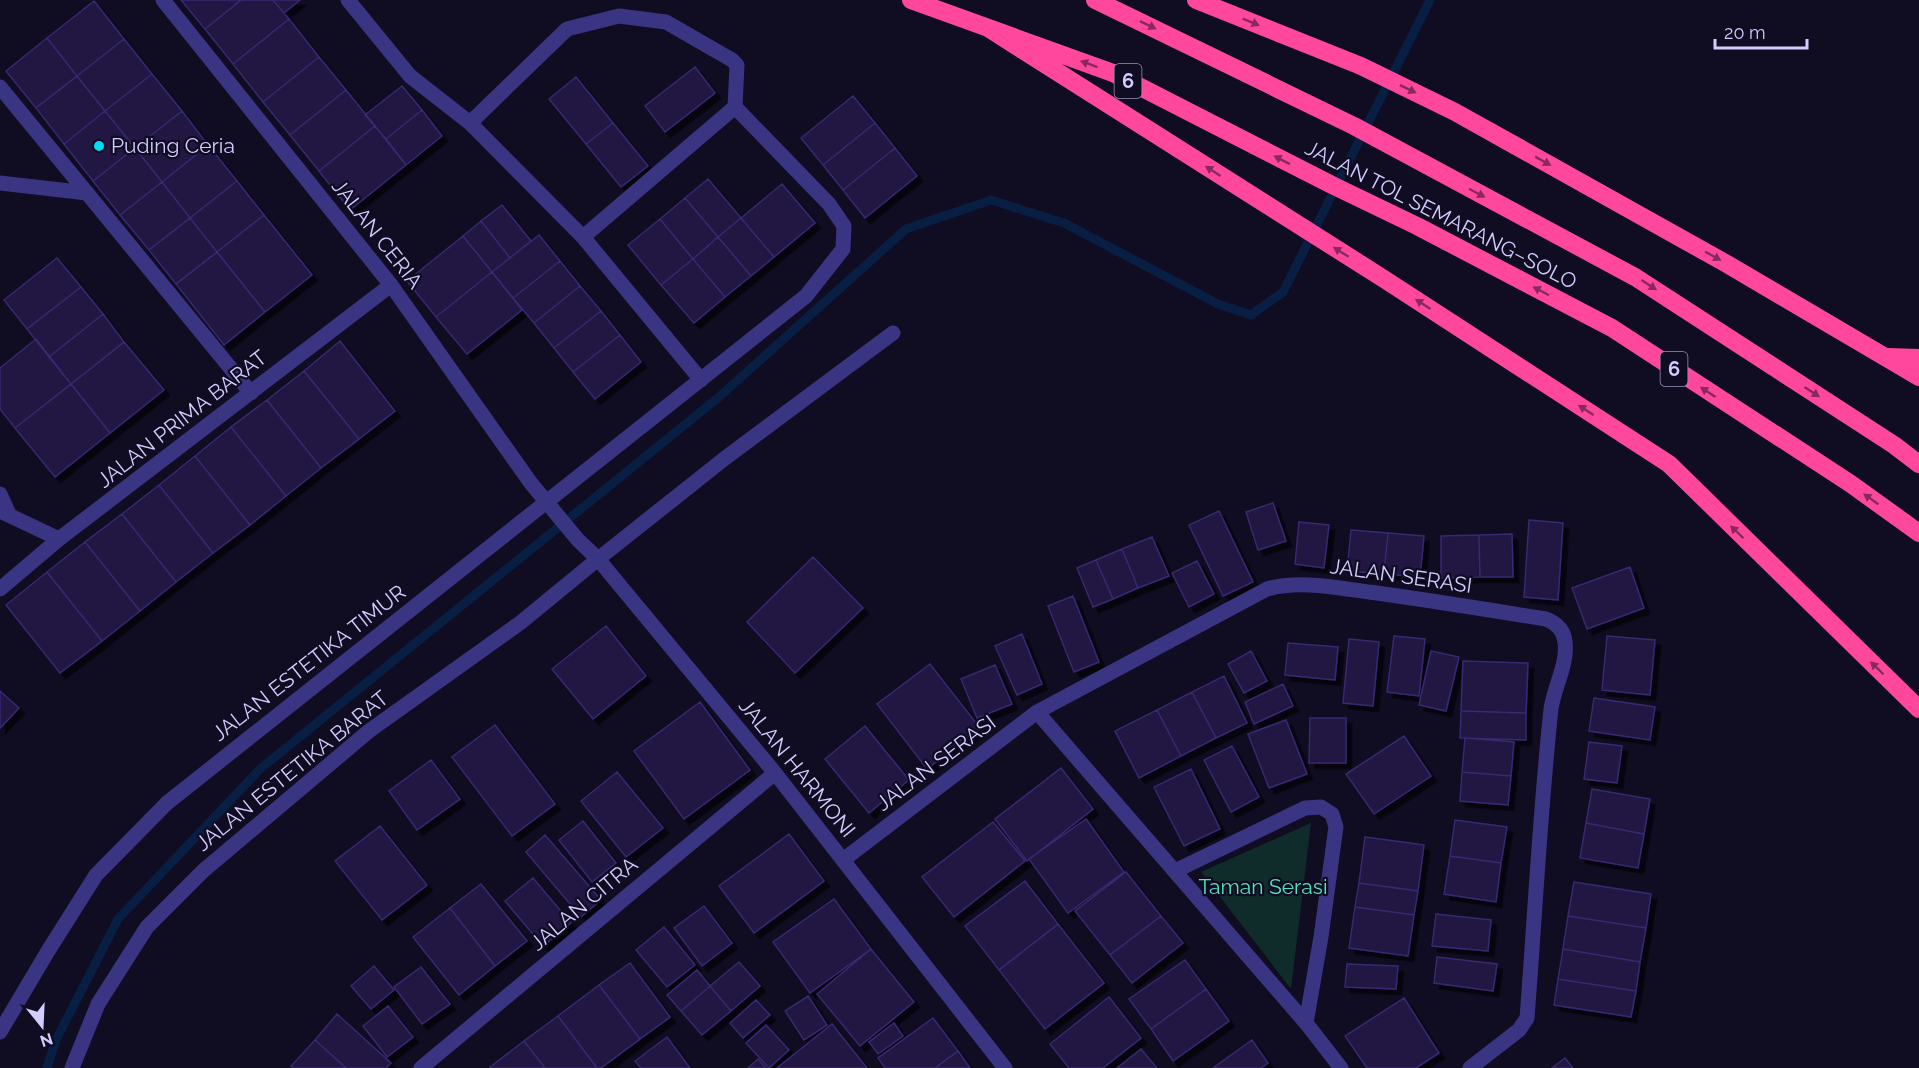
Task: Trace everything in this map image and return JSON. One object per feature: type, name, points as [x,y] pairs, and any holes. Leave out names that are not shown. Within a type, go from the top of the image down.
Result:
[{"type":"highway","name":"JALAN TOL SEMARANG–SOLO","points":[[910,0],[1113,73],[1417,226],[1611,328],[1841,478],[1919,533]]},
{"type":"highway","name":"JALAN TOL SEMARANG–SOLO","points":[[1095,0],[1354,126],[1635,277],[1894,445],[1919,464]]},
{"type":"highway","points":[[1196,0],[1361,66],[1455,112],[1726,264],[1919,377]]},
{"type":"highway","points":[[988,28],[1384,279],[1668,464],[1919,709]]},
{"type":"highway","points":[[1884,356],[1919,358]]},
{"type":"street","name":"JALAN CERIA","points":[[163,0],[391,285],[530,482],[550,505]]},
{"type":"street","points":[[348,0],[410,76],[470,123],[583,237],[701,380]]},
{"type":"street","points":[[470,123],[567,29],[619,16],[666,22],[737,65],[735,107],[583,237]]},
{"type":"street","points":[[0,87],[250,393]]},
{"type":"street","name":"JALAN ESTETIKA TIMUR","points":[[0,1032],[96,875],[168,803],[550,505],[806,296],[843,249],[844,226],[829,204],[735,107]]},
{"type":"street","points":[[0,183],[87,193]]},
{"type":"street","name":"JALAN PRIMA BARAT","points":[[0,589],[59,540],[391,285]]},
{"type":"street","name":"JALAN ESTETIKA BARAT","points":[[72,1068],[98,1004],[147,927],[203,871],[369,730],[520,623],[592,553],[724,459],[893,333]]},
{"type":"street","points":[[0,494],[5,512],[59,540]]},
{"type":"street","name":"JALAN HARMONI","points":[[550,505],[775,773],[1005,1068]]},
{"type":"street","name":"JALAN SERASI","points":[[843,860],[1037,712],[1267,589],[1284,584],[1325,586],[1546,619],[1554,622],[1561,630],[1565,639],[1566,651],[1551,706],[1527,1018],[1519,1030],[1470,1068]]},
{"type":"street","points":[[1037,712],[1306,1023],[1341,1068]]},
{"type":"street","name":"JALAN CITRA","points":[[421,1068],[775,773]]},
{"type":"street","points":[[1175,871],[1305,808],[1321,807],[1332,814],[1336,826],[1322,937],[1306,1023]]},
{"type":"green space","name":"Taman Serasi","points":[[1311,823],[1291,989],[1201,872]]},
{"type":"building","points":[[181,0],[241,0],[205,29]]},
{"type":"building","points":[[241,0],[273,0],[289,19],[233,64],[205,29]]},
{"type":"building","points":[[273,0],[300,0],[284,13]]},
{"type":"building","points":[[94,1],[124,39],[77,76],[47,38]]},
{"type":"building","points":[[289,19],[319,57],[263,102],[233,64]]},
{"type":"building","points":[[47,38],[77,76],[36,108],[6,71]]},
{"type":"building","points":[[124,39],[152,74],[105,111],[77,76]]},
{"type":"building","points":[[319,57],[346,90],[290,135],[263,102]]},
{"type":"building","points":[[695,67],[715,93],[665,132],[645,106]]},
{"type":"building","points":[[152,74],[182,111],[135,148],[105,111]]},
{"type":"building","points":[[77,76],[105,111],[64,144],[36,108]]},
{"type":"building","points":[[576,77],[613,123],[586,144],[549,99]]},
{"type":"building","points":[[402,86],[422,110],[386,139],[365,115]]},
{"type":"building","points":[[346,90],[375,126],[319,171],[290,135]]},
{"type":"building","points":[[853,96],[875,123],[823,165],[801,138]]},
{"type":"building","points":[[422,110],[442,136],[406,165],[386,139]]},
{"type":"building","name":"Puding Ceria","points":[[105,111],[135,148],[93,181],[64,144]]},
{"type":"building","points":[[182,111],[208,145],[162,182],[135,148]]},
{"type":"building","points":[[613,123],[648,166],[621,187],[586,144]]},
{"type":"building","points":[[875,123],[895,148],[843,190],[823,165]]},
{"type":"building","points":[[375,126],[406,165],[350,210],[319,171]]},
{"type":"building","points":[[208,145],[237,181],[190,218],[162,182]]},
{"type":"building","points":[[135,148],[162,182],[120,215],[93,181]]},
{"type":"building","points":[[895,148],[917,176],[865,218],[843,190]]},
{"type":"building","points":[[708,179],[741,218],[718,237],[685,198]]},
{"type":"building","points":[[237,181],[264,215],[217,252],[190,218]]},
{"type":"building","points":[[162,182],[190,218],[149,250],[120,215]]},
{"type":"building","points":[[782,184],[815,223],[774,257],[741,218]]},
{"type":"building","points":[[685,198],[718,237],[693,259],[660,219]]},
{"type":"building","points":[[502,205],[531,241],[510,258],[481,221]]},
{"type":"building","points":[[264,215],[312,275],[265,312],[217,252]]},
{"type":"building","points":[[190,218],[217,252],[176,284],[149,250]]},
{"type":"building","points":[[741,218],[774,257],[751,276],[718,237]]},
{"type":"building","points":[[660,219],[693,259],[661,285],[628,245]]},
{"type":"building","points":[[481,221],[510,258],[492,272],[463,236]]},
{"type":"building","points":[[539,235],[560,261],[513,298],[492,272]]},
{"type":"building","points":[[463,236],[492,272],[436,317],[407,281]]},
{"type":"building","points":[[718,237],[751,276],[725,297],[693,259]]},
{"type":"building","points":[[217,252],[265,312],[224,345],[176,284]]},
{"type":"building","points":[[57,258],[81,287],[27,329],[4,300]]},
{"type":"building","points":[[693,259],[725,297],[694,323],[661,285]]},
{"type":"building","points":[[560,261],[580,286],[534,323],[513,298]]},
{"type":"building","points":[[492,272],[522,310],[467,354],[436,317]]},
{"type":"building","points":[[580,286],[601,311],[554,348],[534,323]]},
{"type":"building","points":[[81,287],[103,314],[49,357],[27,329]]},
{"type":"building","points":[[601,311],[620,335],[573,372],[554,348]]},
{"type":"building","points":[[103,314],[124,342],[71,384],[49,357]]},
{"type":"building","points":[[620,335],[641,362],[595,399],[573,372]]},
{"type":"building","points":[[36,339],[71,384],[15,428],[0,409],[0,368]]},
{"type":"building","points":[[340,341],[395,411],[359,439],[304,371]]},
{"type":"building","points":[[124,342],[164,390],[110,433],[71,384]]},
{"type":"building","points":[[304,371],[359,439],[321,468],[267,400]]},
{"type":"building","points":[[71,384],[110,433],[55,477],[15,428]]},
{"type":"building","points":[[267,400],[321,468],[286,496],[231,427]]},
{"type":"building","points":[[231,427],[286,496],[250,525],[195,456]]},
{"type":"building","points":[[195,456],[250,525],[213,553],[159,485]]},
{"type":"building","points":[[159,485],[213,553],[176,582],[122,514]]},
{"type":"building","points":[[1273,503],[1286,541],[1258,550],[1246,512]]},
{"type":"building","points":[[1219,511],[1253,582],[1223,596],[1189,525]]},
{"type":"building","points":[[122,514],[176,582],[140,611],[85,542]]},
{"type":"building","points":[[1529,520],[1563,523],[1558,600],[1524,597]]},
{"type":"building","points":[[1299,522],[1329,525],[1324,568],[1295,564]]},
{"type":"building","points":[[1351,530],[1388,533],[1384,574],[1347,571]]},
{"type":"building","points":[[1388,533],[1424,536],[1420,577],[1384,574]]},
{"type":"building","points":[[1512,534],[1513,577],[1480,577],[1479,535]]},
{"type":"building","points":[[1479,535],[1480,577],[1441,578],[1441,536]]},
{"type":"building","points":[[1152,537],[1169,576],[1138,588],[1122,549]]},
{"type":"building","points":[[85,542],[140,611],[102,641],[47,572]]},
{"type":"building","points":[[1122,549],[1138,588],[1113,599],[1096,560]]},
{"type":"building","points":[[813,557],[863,608],[795,673],[747,622]]},
{"type":"building","points":[[1096,560],[1113,599],[1093,607],[1077,568]]},
{"type":"building","points":[[1197,561],[1214,594],[1189,607],[1172,573]]},
{"type":"building","points":[[1630,567],[1644,608],[1587,629],[1572,588]]},
{"type":"building","points":[[47,572],[102,641],[60,673],[6,605]]},
{"type":"building","points":[[1073,596],[1099,662],[1074,672],[1048,606]]},
{"type":"building","points":[[606,626],[646,676],[593,719],[552,669]]},
{"type":"building","points":[[1022,634],[1042,684],[1017,695],[995,646]]},
{"type":"building","points":[[1394,636],[1425,639],[1419,696],[1387,692]]},
{"type":"building","points":[[1607,636],[1655,640],[1650,695],[1602,690]]},
{"type":"building","points":[[1349,639],[1379,642],[1373,706],[1343,703]]},
{"type":"building","points":[[1288,643],[1338,647],[1335,680],[1285,675]]},
{"type":"building","points":[[1251,651],[1267,681],[1244,693],[1228,664]]},
{"type":"building","points":[[1431,651],[1459,657],[1446,711],[1419,705]]},
{"type":"building","points":[[1463,661],[1528,663],[1526,713],[1461,711]]},
{"type":"building","points":[[930,664],[980,728],[927,769],[877,704]]},
{"type":"building","points":[[995,665],[1012,704],[977,718],[961,679]]},
{"type":"building","points":[[1224,676],[1247,723],[1216,738],[1192,692]]},
{"type":"building","points":[[1283,684],[1293,706],[1254,724],[1245,702]]},
{"type":"building","points":[[0,691],[19,708],[0,728]]},
{"type":"building","points":[[1192,692],[1216,738],[1181,756],[1157,710]]},
{"type":"building","points":[[1594,698],[1655,707],[1650,740],[1589,731]]},
{"type":"building","points":[[700,702],[750,770],[684,819],[634,751]]},
{"type":"building","points":[[1157,710],[1181,756],[1139,778],[1115,731]]},
{"type":"building","points":[[1461,711],[1526,713],[1526,740],[1460,738]]},
{"type":"building","points":[[1310,718],[1346,718],[1346,763],[1309,763]]},
{"type":"building","points":[[1286,720],[1307,774],[1269,788],[1248,734]]},
{"type":"building","points":[[495,725],[555,804],[512,836],[452,757]]},
{"type":"building","points":[[865,726],[909,780],[869,813],[825,759]]},
{"type":"building","points":[[1404,736],[1431,776],[1374,814],[1346,774]]},
{"type":"building","points":[[1465,738],[1514,742],[1511,776],[1462,772]]},
{"type":"building","points":[[1589,742],[1622,746],[1617,783],[1584,779]]},
{"type":"building","points":[[1232,746],[1259,797],[1231,812],[1204,760]]},
{"type":"building","points":[[431,760],[460,799],[417,830],[389,791]]},
{"type":"building","points":[[1061,768],[1093,809],[1027,861],[995,819]]},
{"type":"building","points":[[1191,769],[1220,829],[1184,846],[1154,787]]},
{"type":"building","points":[[617,772],[663,828],[626,857],[581,801]]},
{"type":"building","points":[[1462,772],[1511,776],[1508,805],[1460,801]]},
{"type":"building","points":[[1592,789],[1650,799],[1644,834],[1586,823]]},
{"type":"building","points":[[1086,819],[1124,872],[1068,913],[1029,859]]},
{"type":"building","points":[[1455,820],[1507,827],[1501,863],[1450,856]]},
{"type":"building","points":[[583,821],[616,863],[592,882],[559,840]]},
{"type":"building","points":[[993,822],[1025,861],[954,917],[922,877]]},
{"type":"building","points":[[1586,823],[1644,834],[1638,868],[1580,858]]},
{"type":"building","points":[[380,826],[427,885],[382,920],[335,861]]},
{"type":"building","points":[[789,834],[824,881],[754,933],[719,886]]},
{"type":"building","points":[[545,835],[601,900],[581,917],[526,852]]},
{"type":"building","points":[[1365,837],[1424,845],[1418,891],[1359,883]]},
{"type":"building","points":[[1450,856],[1501,863],[1496,902],[1444,894]]},
{"type":"building","points":[[1126,872],[1161,916],[1110,955],[1075,911]]},
{"type":"building","points":[[533,878],[571,923],[543,946],[505,901]]},
{"type":"building","points":[[1025,881],[1058,924],[999,970],[965,926]]},
{"type":"building","points":[[1574,882],[1651,894],[1646,928],[1568,916]]},
{"type":"building","points":[[1359,883],[1418,891],[1414,915],[1355,907]]},
{"type":"building","points":[[481,884],[527,941],[495,966],[450,908]]},
{"type":"building","points":[[834,899],[871,949],[810,993],[773,942]]},
{"type":"building","points":[[704,906],[732,943],[702,966],[674,928]]},
{"type":"building","points":[[1355,907],[1414,915],[1408,956],[1349,948]]},
{"type":"building","points":[[450,908],[495,966],[459,995],[413,937]]},
{"type":"building","points":[[1436,914],[1491,920],[1488,951],[1432,946]]},
{"type":"building","points":[[1161,916],[1183,943],[1132,983],[1110,955]]},
{"type":"building","points":[[1568,916],[1646,928],[1640,962],[1563,949]]},
{"type":"building","points":[[1058,924],[1104,983],[1045,1029],[999,970]]},
{"type":"building","points":[[664,927],[695,965],[667,987],[636,950]]},
{"type":"building","points":[[871,949],[914,1002],[860,1046],[817,994]]},
{"type":"building","points":[[1563,949],[1640,962],[1636,991],[1558,979]]},
{"type":"building","points":[[1437,957],[1497,964],[1493,991],[1434,983]]},
{"type":"building","points":[[1185,960],[1206,989],[1151,1029],[1129,999]]},
{"type":"building","points":[[739,962],[760,986],[731,1011],[710,986]]},
{"type":"building","points":[[630,963],[670,1017],[640,1039],[599,985]]},
{"type":"building","points":[[1347,964],[1398,966],[1396,989],[1345,987]]},
{"type":"building","points":[[374,966],[394,990],[371,1009],[351,986]]},
{"type":"building","points":[[421,967],[450,1004],[422,1024],[394,987]]},
{"type":"building","points":[[697,970],[710,986],[681,1011],[667,995]]},
{"type":"building","points":[[1558,979],[1636,991],[1631,1017],[1554,1005]]},
{"type":"building","points":[[599,985],[640,1039],[601,1068],[597,1068],[558,1016]]},
{"type":"building","points":[[710,986],[731,1011],[702,1035],[681,1011]]},
{"type":"building","points":[[1206,989],[1229,1021],[1173,1061],[1151,1029]]},
{"type":"building","points":[[808,996],[827,1025],[804,1040],[785,1011]]},
{"type":"building","points":[[1109,997],[1141,1038],[1103,1068],[1069,1068],[1050,1044]]},
{"type":"building","points":[[1404,998],[1439,1053],[1416,1068],[1367,1068],[1345,1036]]},
{"type":"building","points":[[756,1000],[770,1015],[743,1038],[730,1023]]},
{"type":"building","points":[[388,1006],[413,1037],[387,1057],[363,1026]]},
{"type":"building","points":[[337,1014],[391,1063],[386,1068],[346,1068],[315,1040]]},
{"type":"building","points":[[558,1016],[597,1068],[545,1068],[524,1041]]},
{"type":"building","points":[[933,1018],[958,1051],[935,1068],[885,1068],[878,1058]]},
{"type":"building","points":[[894,1023],[903,1036],[878,1054],[869,1042]]},
{"type":"building","points":[[832,1024],[867,1068],[777,1068]]},
{"type":"building","points":[[766,1025],[789,1050],[769,1068],[746,1043]]},
{"type":"building","points":[[667,1037],[690,1068],[641,1068],[635,1061]]},
{"type":"building","points":[[315,1040],[346,1068],[294,1068],[291,1066]]},
{"type":"building","points":[[1252,1040],[1268,1063],[1261,1068],[1213,1068]]},
{"type":"building","points":[[524,1041],[545,1068],[490,1068],[490,1067]]},
{"type":"building","points":[[1141,1049],[1157,1068],[1117,1068]]},
{"type":"building","points":[[958,1051],[970,1068],[935,1068]]},
{"type":"building","points":[[1565,1058],[1573,1068],[1552,1068]]},
{"type":"building","points":[[758,1059],[766,1068],[748,1068]]},
{"type":"waterway","points":[[47,1068],[56,1040],[118,919],[260,769],[719,397],[906,229],[991,200],[1064,223],[1218,304],[1251,315],[1283,292],[1430,0]]},
{"type":"place","name":"Puding Ceria","points":[[99,146]]}]
